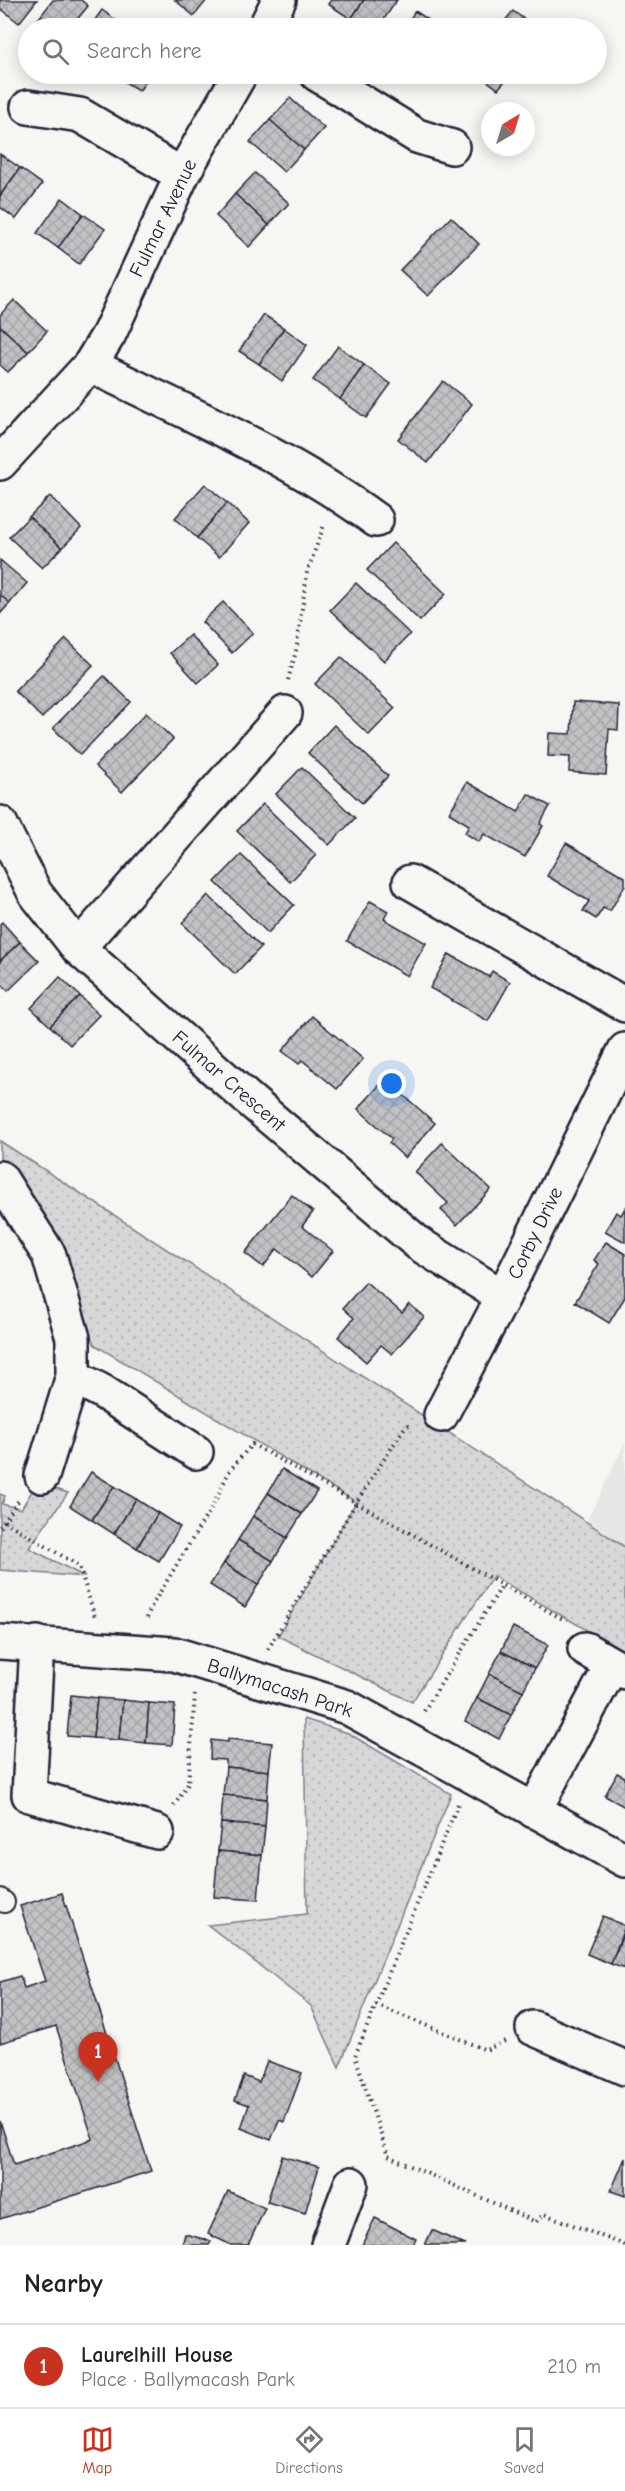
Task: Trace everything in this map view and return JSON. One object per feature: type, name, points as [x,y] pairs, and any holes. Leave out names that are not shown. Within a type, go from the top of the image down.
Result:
[{"type":"street","points":[[269,18],[279,0]]},
{"type":"street","name":"Fulmar Avenue","points":[[0,463],[90,365],[109,334],[182,176],[234,84]]},
{"type":"street","points":[[333,84],[417,136],[452,147]]},
{"type":"street","points":[[28,107],[80,116],[182,176]]},
{"type":"street","points":[[90,365],[334,490],[376,520]]},
{"type":"street","points":[[78,948],[285,713]]},
{"type":"street","name":"Fulmar Crescent","points":[[0,823],[35,893],[78,948],[246,1097],[419,1244],[503,1297]]},
{"type":"street","points":[[410,882],[625,1005]]},
{"type":"street","name":"Corby Drive","points":[[441,1415],[503,1297],[625,1050]]},
{"type":"street","points":[[0,1178],[49,1255],[73,1338],[73,1376],[42,1476]]},
{"type":"street","points":[[73,1376],[103,1392],[196,1452]]},
{"type":"street","name":"Ballymacash Park","points":[[0,1642],[174,1654],[347,1707],[625,1860]]},
{"type":"street","points":[[37,1643],[29,1795],[157,1832]]},
{"type":"street","points":[[534,1811],[607,1662]]},
{"type":"street","points":[[533,2028],[625,2068]]},
{"type":"street","points":[[328,2245],[351,2184]]},
{"type":"path","points":[[285,713],[284,696],[296,651],[307,573],[334,490]]},
{"type":"path","points":[[251,1677],[356,1503],[405,1427],[441,1415]]},
{"type":"path","points":[[4,1521],[79,1566],[122,1649],[213,1505],[230,1470],[252,1444],[503,1584],[580,1630],[607,1662]]},
{"type":"path","points":[[406,1739],[503,1584]]},
{"type":"path","points":[[157,1832],[188,1784],[198,1661]]},
{"type":"path","points":[[470,1775],[355,2056],[388,2156],[536,2222],[544,2214],[625,2245]]},
{"type":"path","points":[[376,2005],[486,2050],[533,2028]]},
{"type":"shaded area","points":[[0,1141],[625,1547],[625,1652],[493,1576],[412,1702],[278,1636],[356,1502],[95,1345],[0,1159]]},
{"type":"shaded area","points":[[625,1443],[625,1547],[586,1523]]},
{"type":"shaded area","points":[[37,1483],[68,1493],[29,1548],[85,1577],[0,1570],[0,1494],[5,1496],[2,1504],[21,1509]]},
{"type":"shaded area","points":[[304,1719],[348,1733],[451,1794],[339,2067],[311,2006],[208,1925],[307,1914]]},
{"type":"building","points":[[0,0],[37,0],[23,18],[18,18],[18,22],[0,8]]},
{"type":"building","points":[[53,0],[81,0],[88,6],[78,18],[39,18]]},
{"type":"building","points":[[175,0],[207,0],[194,16]]},
{"type":"building","points":[[331,0],[364,0],[352,18],[328,4]]},
{"type":"building","points":[[364,0],[397,0],[385,18],[352,18]]},
{"type":"building","points":[[102,10],[113,18],[96,18]]},
{"type":"building","points":[[415,11],[426,18],[410,18]]},
{"type":"building","points":[[513,11],[522,18],[507,18]]},
{"type":"building","points":[[128,84],[144,84],[139,91]]},
{"type":"building","points":[[491,84],[502,84],[498,89]]},
{"type":"building","points":[[290,98],[324,128],[304,150],[270,120]]},
{"type":"building","points":[[270,120],[304,150],[284,172],[250,142]]},
{"type":"building","points":[[0,154],[20,168],[0,196]]},
{"type":"building","points":[[20,168],[42,184],[16,219],[0,207],[0,196]]},
{"type":"building","points":[[255,173],[289,203],[269,225],[235,194]]},
{"type":"building","points":[[235,194],[269,225],[249,247],[216,216]]},
{"type":"building","points":[[62,198],[83,214],[58,248],[37,233]]},
{"type":"building","points":[[83,214],[105,229],[79,264],[58,248]]},
{"type":"building","points":[[451,217],[479,244],[428,296],[400,270]]},
{"type":"building","points":[[14,300],[47,331],[28,352],[0,326],[0,315]]},
{"type":"building","points":[[264,315],[284,328],[259,364],[239,351]]},
{"type":"building","points":[[0,326],[28,352],[8,372],[0,365]]},
{"type":"building","points":[[284,328],[307,345],[282,381],[259,364]]},
{"type":"building","points":[[338,346],[364,365],[340,399],[313,380]]},
{"type":"building","points":[[364,365],[391,384],[366,418],[340,399]]},
{"type":"building","points":[[443,381],[472,404],[428,463],[398,439]]},
{"type":"building","points":[[205,484],[227,503],[197,538],[175,518]]},
{"type":"building","points":[[50,496],[81,528],[62,548],[29,517]]},
{"type":"building","points":[[227,503],[249,523],[219,557],[197,538]]},
{"type":"building","points":[[29,517],[62,548],[42,568],[9,537]]},
{"type":"building","points":[[393,543],[446,594],[420,621],[367,570]]},
{"type":"building","points":[[0,560],[27,583],[10,603],[0,595]]},
{"type":"building","points":[[356,583],[410,634],[384,661],[330,610]]},
{"type":"building","points":[[0,595],[10,603],[0,614]]},
{"type":"building","points":[[223,602],[253,633],[232,653],[202,622]]},
{"type":"building","points":[[190,635],[218,665],[198,683],[170,653]]},
{"type":"building","points":[[66,639],[93,665],[42,718],[15,691]]},
{"type":"building","points":[[341,657],[395,708],[369,735],[315,684]]},
{"type":"building","points":[[104,676],[131,702],[80,755],[53,728]]},
{"type":"building","points":[[573,702],[619,705],[618,730],[609,729],[606,775],[569,772],[570,757],[548,756],[549,733],[571,734]]},
{"type":"building","points":[[146,713],[173,739],[122,792],[95,766]]},
{"type":"building","points":[[334,725],[388,776],[362,803],[308,753]]},
{"type":"building","points":[[302,767],[355,818],[329,845],[276,794]]},
{"type":"building","points":[[467,782],[518,812],[528,794],[550,806],[540,824],[543,826],[525,857],[484,834],[479,842],[465,833],[469,825],[449,813]]},
{"type":"building","points":[[263,804],[316,855],[290,882],[237,831]]},
{"type":"building","points":[[566,843],[625,877],[625,885],[610,911],[603,908],[596,919],[583,911],[589,901],[547,876]]},
{"type":"building","points":[[241,855],[294,905],[268,933],[215,882]]},
{"type":"building","points":[[208,895],[261,947],[235,974],[182,923]]},
{"type":"building","points":[[370,901],[388,911],[384,919],[426,943],[407,976],[347,941]]},
{"type":"building","points":[[2,922],[20,942],[0,961],[0,924]]},
{"type":"building","points":[[20,942],[39,961],[8,991],[0,982],[0,961]]},
{"type":"building","points":[[449,954],[489,977],[492,971],[510,982],[488,1021],[430,988]]},
{"type":"building","points":[[60,977],[80,996],[50,1026],[31,1008]]},
{"type":"building","points":[[80,996],[99,1015],[70,1045],[50,1026]]},
{"type":"building","points":[[312,1016],[363,1059],[337,1089],[302,1060],[299,1064],[282,1051]]},
{"type":"building","points":[[385,1079],[435,1123],[405,1158],[389,1143],[392,1139],[358,1109]]},
{"type":"building","points":[[442,1143],[491,1189],[457,1225],[441,1210],[448,1203],[415,1172]]},
{"type":"building","points":[[292,1195],[313,1212],[302,1226],[333,1251],[312,1277],[277,1249],[263,1267],[245,1253]]},
{"type":"building","points":[[625,1208],[625,1242],[605,1231],[616,1212],[621,1215]]},
{"type":"building","points":[[606,1242],[625,1254],[625,1297],[609,1323],[575,1302],[599,1264],[594,1260]]},
{"type":"building","points":[[366,1282],[402,1313],[409,1304],[424,1317],[392,1354],[381,1345],[366,1362],[338,1337],[354,1318],[343,1308]]},
{"type":"building","points":[[282,1469],[317,1491],[302,1514],[268,1493]]},
{"type":"building","points":[[91,1472],[114,1486],[92,1520],[70,1506]]},
{"type":"building","points":[[114,1486],[136,1499],[114,1534],[92,1520]]},
{"type":"building","points":[[268,1493],[302,1514],[287,1538],[253,1516]]},
{"type":"building","points":[[136,1499],[158,1513],[137,1548],[114,1534]]},
{"type":"building","points":[[158,1513],[180,1527],[159,1561],[137,1548]]},
{"type":"building","points":[[253,1516],[287,1538],[273,1561],[238,1540]]},
{"type":"building","points":[[238,1540],[273,1561],[258,1585],[224,1563]]},
{"type":"building","points":[[224,1563],[258,1585],[245,1607],[210,1585]]},
{"type":"building","points":[[513,1627],[548,1645],[535,1668],[501,1651]]},
{"type":"building","points":[[501,1651],[535,1668],[523,1691],[489,1674]]},
{"type":"building","points":[[489,1674],[523,1691],[511,1715],[477,1698]]},
{"type":"building","points":[[71,1695],[97,1698],[93,1738],[67,1736]]},
{"type":"building","points":[[97,1698],[123,1700],[119,1740],[93,1738]]},
{"type":"building","points":[[477,1698],[511,1715],[499,1739],[465,1721]]},
{"type":"building","points":[[123,1700],[149,1703],[146,1743],[119,1740]]},
{"type":"building","points":[[149,1703],[175,1705],[172,1745],[146,1743]]},
{"type":"building","points":[[228,1739],[272,1743],[269,1771],[226,1767],[226,1760],[210,1759],[211,1740],[228,1742]]},
{"type":"building","points":[[226,1767],[269,1771],[267,1799],[223,1795]]},
{"type":"building","points":[[617,1773],[625,1777],[625,1807],[605,1796]]},
{"type":"building","points":[[223,1795],[267,1799],[265,1827],[221,1823]]},
{"type":"building","points":[[221,1823],[265,1827],[262,1855],[218,1851]]},
{"type":"building","points":[[218,1851],[262,1855],[258,1900],[214,1897]]},
{"type":"building","points":[[62,1893],[151,2171],[0,2219],[0,2121],[14,2165],[93,2139],[56,2026],[0,2043],[0,1982],[20,1976],[24,1988],[45,1981],[20,1906]]},
{"type":"building","points":[[603,1916],[625,1926],[611,1964],[587,1954]]},
{"type":"building","points":[[625,1930],[625,1969],[611,1964]]},
{"type":"building","points":[[267,2061],[302,2073],[284,2122],[279,2120],[271,2140],[241,2128],[249,2105],[235,2100],[244,2076],[259,2082]]},
{"type":"building","points":[[282,2156],[319,2167],[305,2213],[267,2202]]},
{"type":"building","points":[[625,2158],[625,2196],[611,2191]]},
{"type":"building","points":[[228,2191],[265,2208],[248,2245],[231,2245],[208,2234]]},
{"type":"building","points":[[375,2218],[416,2239],[413,2245],[362,2245]]},
{"type":"building","points":[[432,2230],[465,2245],[425,2245]]},
{"type":"building","points":[[185,2234],[211,2241],[209,2245],[182,2245]]},
{"type":"place","name":"Laurelhill House","points":[[98,2082]]}]
